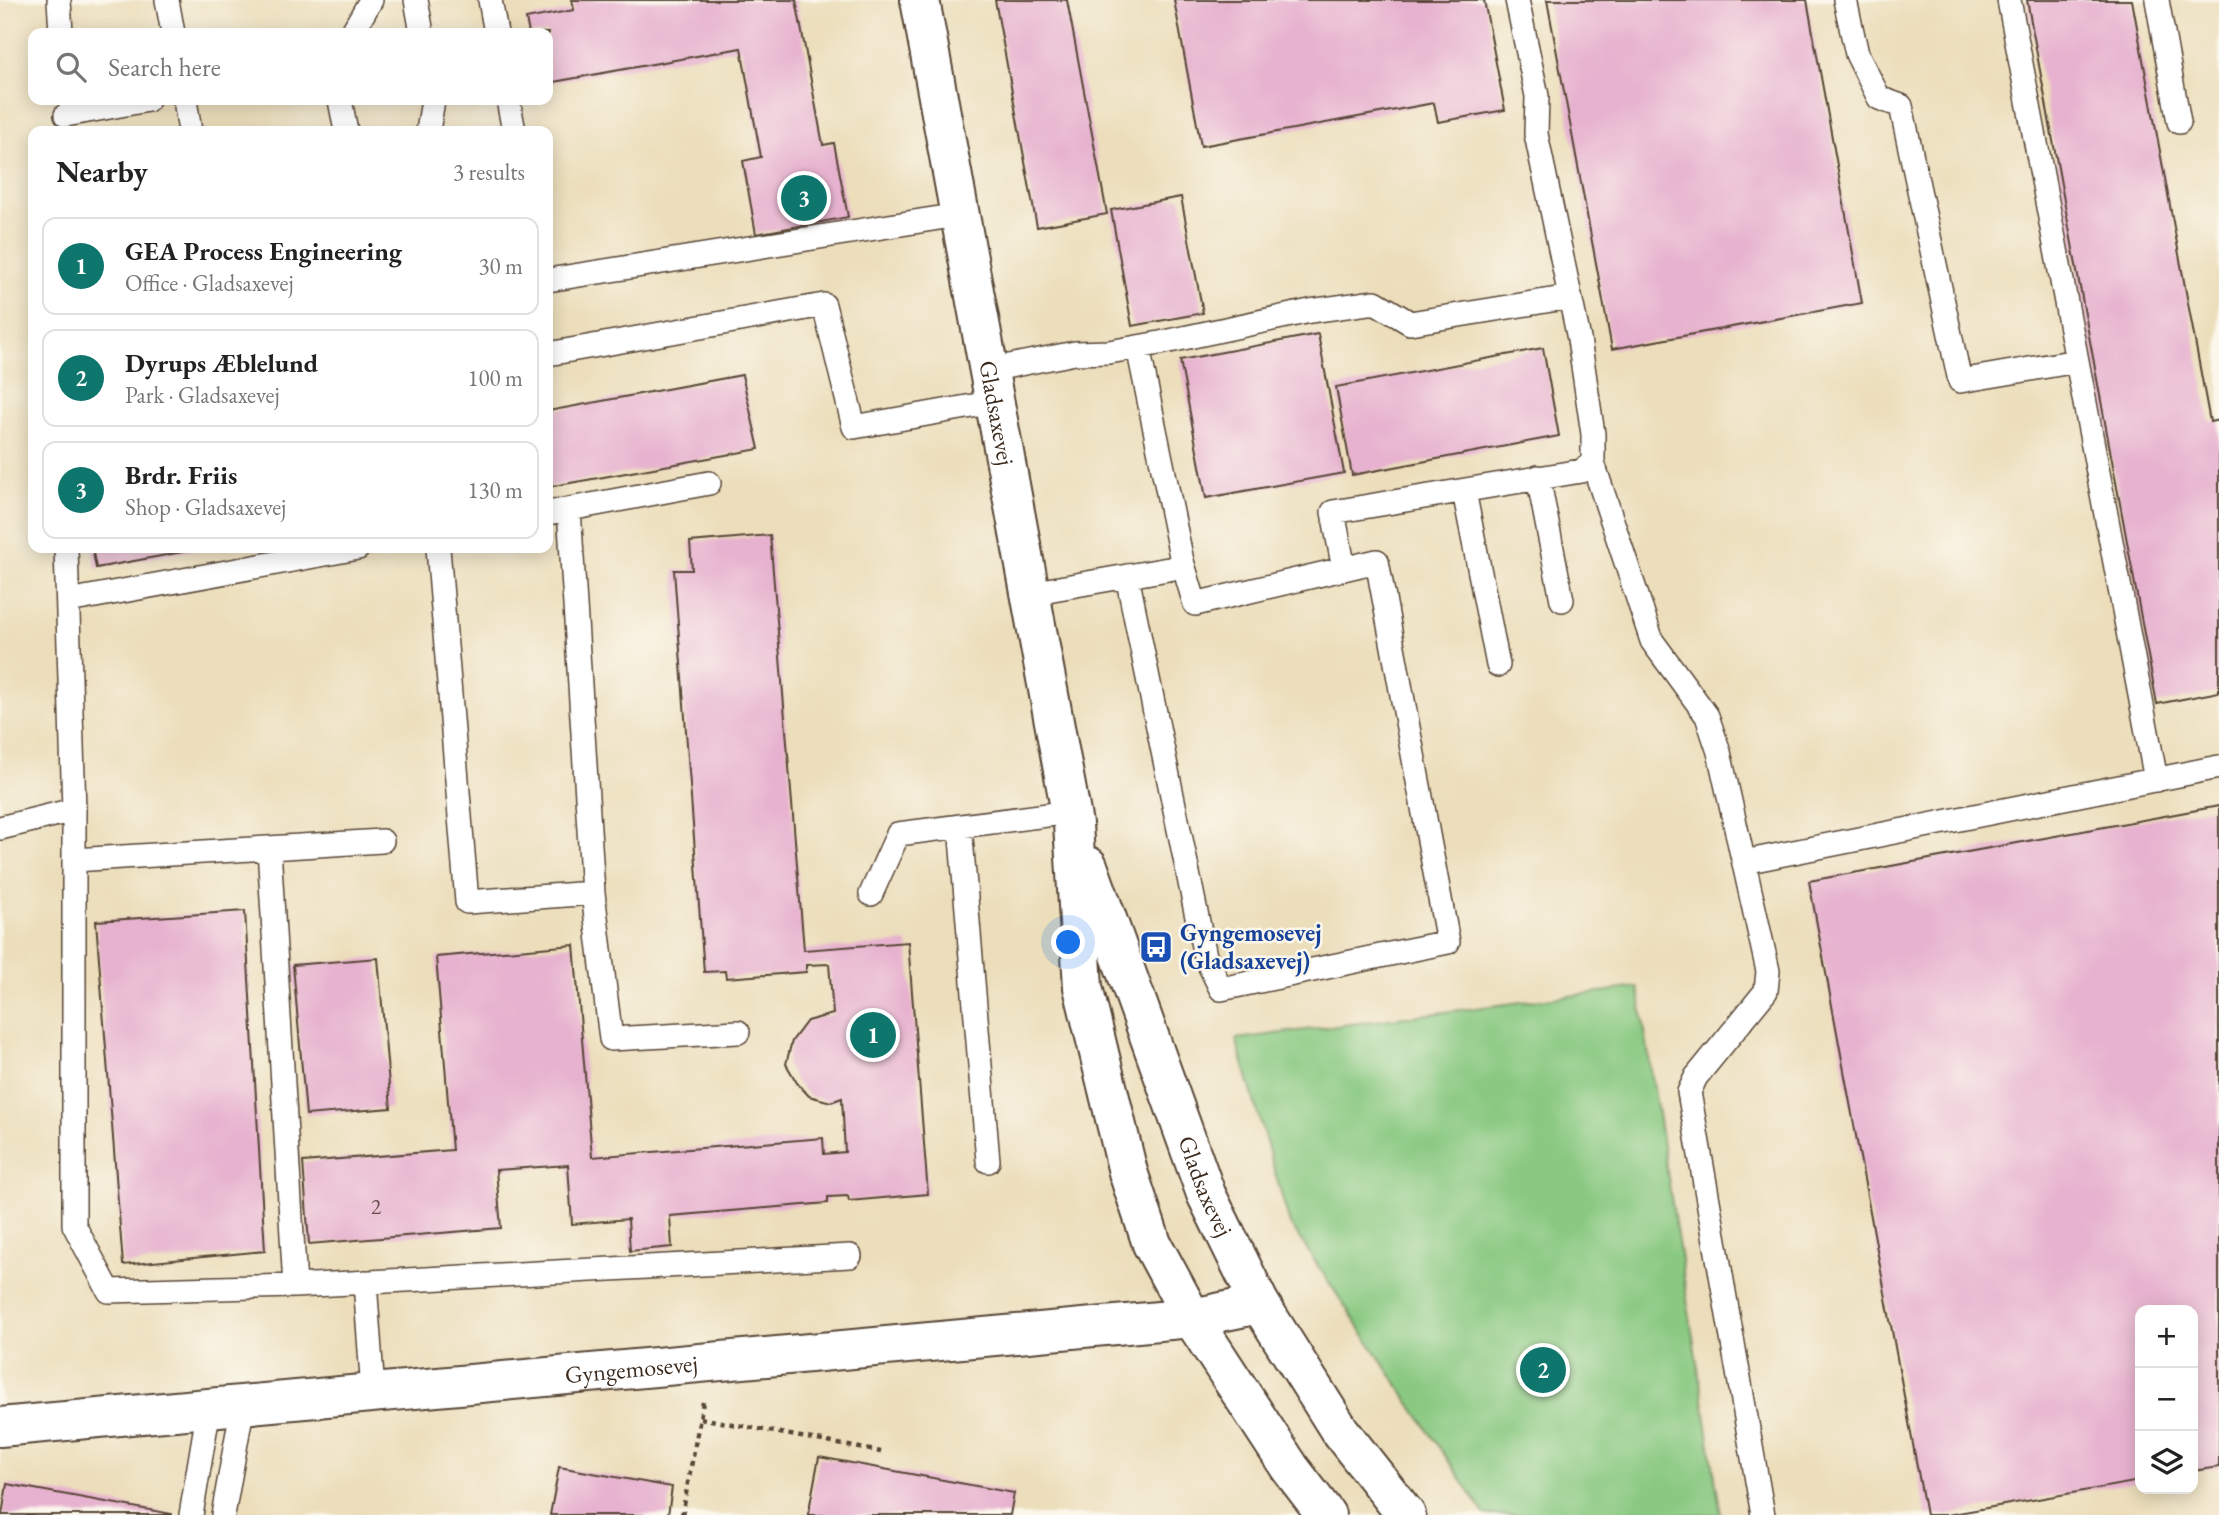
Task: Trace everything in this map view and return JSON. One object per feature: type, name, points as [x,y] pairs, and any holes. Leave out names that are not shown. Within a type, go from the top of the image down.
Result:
[{"type":"street","name":"Gladsaxevej","points":[[920,0],[1072,818],[1083,987],[1128,1172],[1152,1244],[1192,1318],[1290,1468],[1326,1515]]},
{"type":"street","name":"Gladsaxevej","points":[[1072,818],[1206,1194],[1260,1304],[1340,1432],[1406,1515]]},
{"type":"street","name":"Gyngemosevej","points":[[0,1427],[1192,1318],[1260,1304]]},
{"type":"lane","points":[[59,0],[61,28]]},
{"type":"lane","points":[[167,0],[172,28]]},
{"type":"lane","points":[[355,28],[371,0]]},
{"type":"lane","points":[[416,0],[421,28]]},
{"type":"lane","points":[[490,0],[495,28]]},
{"type":"lane","points":[[1517,0],[1537,96],[1536,134],[1570,297],[1593,433],[1593,463],[1652,642],[1707,716],[1719,752],[1768,971],[1766,991],[1696,1077],[1689,1092],[1763,1515]]},
{"type":"lane","points":[[1845,0],[1857,54],[1879,98],[1901,106],[1960,381],[2077,361]]},
{"type":"lane","points":[[2009,0],[2156,780]]},
{"type":"lane","points":[[2157,0],[2179,122]]},
{"type":"lane","points":[[66,115],[121,105]]},
{"type":"lane","points":[[186,105],[189,126]]},
{"type":"lane","points":[[341,105],[345,126]]},
{"type":"lane","points":[[429,126],[432,105]]},
{"type":"lane","points":[[509,105],[513,126]]},
{"type":"lane","points":[[553,279],[958,215]]},
{"type":"lane","points":[[553,353],[824,305],[854,427],[992,386],[1075,353],[1109,352],[1310,311],[1375,302],[1410,323],[1570,297]]},
{"type":"lane","points":[[1127,576],[1205,956],[1221,989],[1448,942],[1377,561],[1195,604],[1182,561],[1138,347]]},
{"type":"lane","points":[[1344,569],[1333,512],[1581,471],[1593,463]]},
{"type":"lane","points":[[1538,477],[1562,600]]},
{"type":"lane","points":[[709,483],[558,511],[593,893],[611,1039],[738,1032]]},
{"type":"lane","points":[[1464,491],[1498,665]]},
{"type":"lane","points":[[66,553],[74,810],[74,1225],[109,1291],[295,1286],[850,1256]]},
{"type":"lane","points":[[68,601],[331,553]]},
{"type":"lane","points":[[438,553],[467,902],[593,893]]},
{"type":"lane","points":[[1030,593],[1174,568],[1182,561]]},
{"type":"lane","points":[[1744,862],[2219,767]]},
{"type":"lane","points":[[0,828],[74,810]]},
{"type":"lane","points":[[871,894],[898,834],[960,826],[1072,818]]},
{"type":"lane","points":[[960,826],[988,1161]]},
{"type":"lane","points":[[74,860],[382,841]]},
{"type":"lane","points":[[269,848],[295,1286]]},
{"type":"lane","points":[[365,1282],[373,1392]]},
{"type":"lane","points":[[191,1515],[226,1405]]},
{"type":"lane","points":[[223,1515],[226,1405]]},
{"type":"path","points":[[682,1515],[711,1361]]},
{"type":"path","points":[[701,1418],[881,1452]]},
{"type":"green space","points":[[1638,987],[1721,1515],[1485,1515],[1290,1224],[1236,1039]]},
{"type":"building","points":[[572,0],[796,0],[823,145],[834,143],[848,217],[756,234],[743,161],[761,157],[741,48],[553,82],[553,28],[528,28],[526,19],[574,10]]},
{"type":"building","points":[[995,0],[1067,0],[1107,214],[1037,227]]},
{"type":"building","points":[[1174,0],[1484,0],[1505,110],[1438,122],[1434,103],[1201,146]]},
{"type":"building","points":[[1547,0],[1807,0],[1862,303],[1612,349]]},
{"type":"building","points":[[2027,0],[2132,0],[2210,422],[2219,420],[2219,692],[2157,704]]},
{"type":"building","points":[[1181,197],[1203,313],[1132,326],[1111,210]]},
{"type":"building","points":[[1318,334],[1344,473],[1206,498],[1180,360]]},
{"type":"building","points":[[1543,348],[1559,436],[1352,475],[1336,387]]},
{"type":"building","points":[[742,375],[759,449],[553,486],[553,410]]},
{"type":"building","points":[[770,535],[804,950],[908,942],[928,1194],[849,1201],[848,1196],[828,1197],[828,1203],[670,1216],[672,1247],[630,1251],[628,1219],[572,1224],[568,1165],[496,1170],[501,1228],[309,1244],[303,1162],[452,1150],[436,957],[574,945],[592,1157],[823,1138],[824,1154],[845,1152],[842,1098],[831,1102],[809,1096],[797,1083],[786,1064],[792,1041],[807,1021],[833,1014],[829,964],[806,965],[806,972],[726,978],[725,971],[704,972],[674,570],[692,570],[690,542]]},
{"type":"building","points":[[93,553],[177,553],[96,568]]},
{"type":"building","points":[[2219,806],[2219,1467],[2198,1470],[2198,1305],[2135,1305],[2135,1482],[1947,1515],[1926,1515],[1809,881]]},
{"type":"building","points":[[245,911],[265,1251],[123,1265],[96,921]]},
{"type":"building","points":[[378,958],[391,1108],[306,1115],[293,965]]},
{"type":"building","points":[[819,1457],[1014,1493],[1010,1515],[808,1515]]},
{"type":"building","points":[[559,1467],[672,1487],[668,1515],[550,1515]]},
{"type":"building","points":[[7,1484],[172,1514],[172,1515],[2,1515]]},
{"type":"place","name":"Brdr. Friis","points":[[804,198]]},
{"type":"place","name":"Gyngemosevej (Gladsaxevej)","points":[[1156,947]]},
{"type":"place","name":"GEA Process Engineering","points":[[873,1035]]},
{"type":"place","name":"Dyrups Æblelund","points":[[1543,1370]]}]
